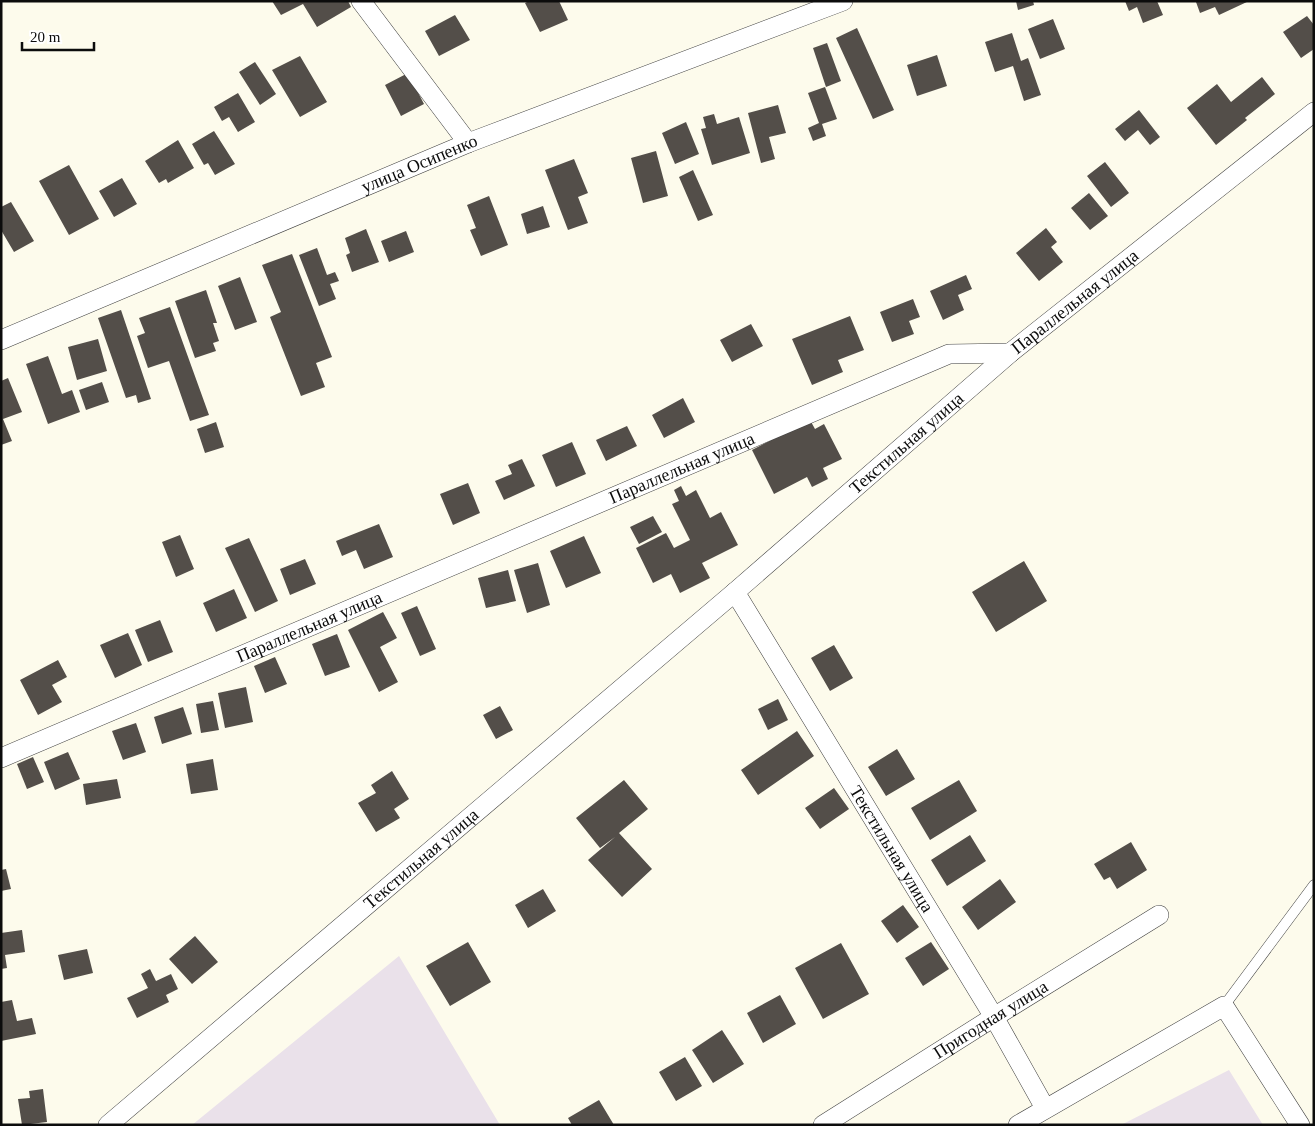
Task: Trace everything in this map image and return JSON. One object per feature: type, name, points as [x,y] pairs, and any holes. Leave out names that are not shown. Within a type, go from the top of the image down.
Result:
[{"type":"street","points":[[361,1],[468,143]]},
{"type":"street","name":"улица Осипенко","points":[[1,340],[468,143],[843,1]]},
{"type":"street","name":"Параллельная улица","points":[[1,758],[949,354],[1010,353],[1314,112]]},
{"type":"street","name":"Текстильная улица","points":[[108,1125],[735,592],[1010,353]]},
{"type":"street","name":"Текстильная улица","points":[[735,592],[994,1017],[1045,1108]]},
{"type":"street","name":"Пригодная улица","points":[[823,1125],[1159,916]]},
{"type":"street","points":[[1018,1125],[1224,1006],[1300,1125]]},
{"type":"lane","points":[[1224,1006],[1314,885]]},
{"type":"shaded area","points":[[399,956],[500,1125],[192,1125]]},
{"type":"shaded area","points":[[1229,1070],[1263,1125],[1121,1125]]},
{"type":"building","points":[[272,1],[348,1],[351,7],[317,27],[303,4],[281,15]]},
{"type":"building","points":[[529,1],[559,1],[568,20],[540,32],[525,3]]},
{"type":"building","points":[[1016,1],[1033,1],[1034,5],[1018,10]]},
{"type":"building","points":[[1125,1],[1157,1],[1163,15],[1143,23],[1137,7],[1129,11]]},
{"type":"building","points":[[1249,1],[1219,15],[1215,7],[1200,13],[1196,2]]},
{"type":"building","points":[[455,15],[470,40],[439,56],[425,31]]},
{"type":"building","points":[[1307,16],[1314,25],[1314,49],[1301,58],[1283,32]]},
{"type":"building","points":[[1053,19],[1065,49],[1040,59],[1028,29]]},
{"type":"building","points":[[857,28],[894,110],[873,119],[836,38]]},
{"type":"building","points":[[1012,33],[1021,61],[1028,58],[1041,95],[1024,101],[1013,66],[995,72],[985,42]]},
{"type":"building","points":[[827,43],[841,81],[826,87],[813,48]]},
{"type":"building","points":[[937,55],[947,86],[917,96],[907,65]]},
{"type":"building","points":[[300,56],[327,102],[300,117],[272,70]]},
{"type":"building","points":[[255,62],[276,94],[260,105],[239,72]]},
{"type":"building","points":[[408,73],[424,104],[401,116],[385,85]]},
{"type":"building","points":[[1262,77],[1275,94],[1216,145],[1187,108],[1217,84],[1231,102]]},
{"type":"building","points":[[825,87],[837,119],[822,124],[826,136],[813,141],[808,128],[819,123],[808,93]]},
{"type":"building","points":[[238,93],[255,122],[238,132],[229,117],[222,121],[214,107]]},
{"type":"building","points":[[778,105],[786,133],[769,137],[775,159],[761,163],[748,113]]},
{"type":"building","points":[[1139,110],[1160,137],[1150,145],[1138,130],[1125,141],[1115,129]]},
{"type":"building","points":[[714,114],[717,124],[739,117],[750,153],[712,165],[701,129],[706,128],[703,117]]},
{"type":"building","points":[[686,122],[699,154],[675,164],[662,133]]},
{"type":"building","points":[[214,131],[235,164],[215,175],[208,163],[204,165],[192,144]]},
{"type":"building","points":[[178,140],[194,168],[168,183],[166,179],[159,183],[145,161]]},
{"type":"building","points":[[656,151],[668,196],[643,203],[631,158]]},
{"type":"building","points":[[574,159],[588,193],[578,197],[588,223],[568,230],[545,170]]},
{"type":"building","points":[[1105,162],[1129,193],[1111,207],[1087,176]]},
{"type":"building","points":[[69,165],[99,219],[69,235],[39,181]]},
{"type":"building","points":[[693,170],[713,215],[698,221],[679,177]]},
{"type":"building","points":[[122,178],[137,204],[114,217],[99,191]]},
{"type":"building","points":[[1089,193],[1108,216],[1090,230],[1071,208]]},
{"type":"building","points":[[489,196],[508,245],[481,256],[470,230],[476,228],[467,205]]},
{"type":"building","points":[[11,202],[34,241],[14,252],[1,230],[1,207]]},
{"type":"building","points":[[543,206],[550,227],[527,234],[521,214]]},
{"type":"building","points":[[1046,228],[1057,242],[1051,247],[1063,262],[1039,281],[1016,253]]},
{"type":"building","points":[[366,229],[379,262],[352,272],[346,255],[350,253],[345,238]]},
{"type":"building","points":[[406,231],[414,252],[389,262],[381,241]]},
{"type":"building","points":[[317,248],[327,275],[335,272],[339,281],[330,284],[336,299],[319,306],[299,255]]},
{"type":"building","points":[[292,254],[332,357],[316,363],[325,387],[301,396],[270,317],[281,312],[262,265]]},
{"type":"building","points":[[966,275],[972,289],[958,295],[964,310],[943,320],[930,291]]},
{"type":"building","points":[[240,277],[257,322],[235,330],[218,286]]},
{"type":"building","points":[[206,290],[217,323],[213,323],[219,341],[213,343],[216,351],[195,358],[175,301]]},
{"type":"building","points":[[913,299],[920,317],[909,321],[914,334],[892,342],[880,312]]},
{"type":"building","points":[[170,307],[209,415],[190,421],[169,361],[148,368],[137,336],[145,333],[139,318]]},
{"type":"building","points":[[121,310],[151,399],[138,403],[136,395],[126,398],[98,318]]},
{"type":"building","points":[[850,316],[864,350],[838,360],[843,372],[812,385],[792,339]]},
{"type":"building","points":[[751,324],[763,346],[732,362],[720,340]]},
{"type":"building","points":[[98,339],[107,371],[77,380],[68,347]]},
{"type":"building","points":[[48,356],[62,394],[72,390],[80,412],[48,424],[26,364]]},
{"type":"building","points":[[8,378],[22,412],[3,419],[12,441],[1,445],[1,381]]},
{"type":"building","points":[[102,382],[109,402],[86,410],[79,390]]},
{"type":"building","points":[[683,398],[695,422],[664,438],[652,415]]},
{"type":"building","points":[[810,420],[815,429],[824,424],[842,459],[823,468],[828,479],[812,487],[807,477],[774,494],[752,450]]},
{"type":"building","points":[[216,422],[224,447],[205,453],[197,429]]},
{"type":"building","points":[[627,426],[637,446],[606,461],[596,440]]},
{"type":"building","points":[[572,442],[586,474],[556,487],[542,455]]},
{"type":"building","points":[[522,459],[535,486],[504,500],[495,481],[512,474],[508,465]]},
{"type":"building","points":[[468,483],[480,513],[453,525],[440,494]]},
{"type":"building","points":[[681,486],[686,496],[696,490],[710,518],[721,512],[738,545],[702,563],[710,578],[680,593],[671,574],[653,583],[636,548],[666,533],[674,548],[690,540],[672,504],[679,501],[674,490]]},
{"type":"building","points":[[653,516],[662,532],[639,544],[630,527]]},
{"type":"building","points":[[379,524],[393,557],[364,569],[356,550],[342,556],[336,541]]},
{"type":"building","points":[[180,535],[194,569],[176,577],[162,542]]},
{"type":"building","points":[[584,536],[601,573],[566,588],[550,551]]},
{"type":"building","points":[[249,538],[278,601],[255,612],[225,548]]},
{"type":"building","points":[[305,559],[316,584],[290,595],[280,569]]},
{"type":"building","points":[[1024,561],[1047,601],[996,632],[972,592]]},
{"type":"building","points":[[538,563],[550,605],[527,613],[514,570]]},
{"type":"building","points":[[508,570],[516,601],[486,608],[478,578]]},
{"type":"building","points":[[234,589],[247,618],[216,632],[203,603]]},
{"type":"building","points":[[417,606],[436,649],[420,656],[401,613]]},
{"type":"building","points":[[383,612],[397,638],[380,647],[398,682],[379,692],[348,630]]},
{"type":"building","points":[[160,620],[173,652],[148,662],[135,630]]},
{"type":"building","points":[[128,633],[142,665],[115,678],[100,645]]},
{"type":"building","points":[[337,634],[350,667],[325,676],[312,644]]},
{"type":"building","points":[[834,645],[853,678],[830,691],[811,658]]},
{"type":"building","points":[[275,657],[287,684],[265,693],[254,666]]},
{"type":"building","points":[[58,660],[67,677],[52,685],[62,702],[38,715],[20,680]]},
{"type":"building","points":[[246,687],[253,722],[225,728],[218,693]]},
{"type":"building","points":[[778,699],[788,720],[768,730],[758,709]]},
{"type":"building","points":[[213,701],[219,730],[201,733],[196,704]]},
{"type":"building","points":[[500,706],[513,730],[496,739],[483,715]]},
{"type":"building","points":[[183,707],[192,734],[162,744],[154,717]]},
{"type":"building","points":[[136,723],[146,752],[123,760],[112,731]]},
{"type":"building","points":[[797,731],[814,756],[758,795],[741,770]]},
{"type":"building","points":[[897,749],[915,779],[886,796],[868,767]]},
{"type":"building","points":[[68,752],[80,779],[55,790],[44,762]]},
{"type":"building","points":[[33,757],[44,782],[27,789],[17,764]]},
{"type":"building","points":[[213,759],[218,790],[191,794],[186,764]]},
{"type":"building","points":[[392,771],[409,799],[394,809],[400,818],[376,832],[358,803],[376,793],[371,785]]},
{"type":"building","points":[[117,779],[121,798],[86,805],[83,784]]},
{"type":"building","points":[[624,780],[648,809],[619,833],[652,869],[622,897],[588,860],[615,837],[600,848],[576,818]]},
{"type":"building","points":[[959,780],[977,811],[930,840],[911,808]]},
{"type":"building","points":[[834,788],[849,809],[820,829],[805,808]]},
{"type":"building","points":[[970,835],[986,861],[947,886],[931,860]]},
{"type":"building","points":[[1131,842],[1147,870],[1117,889],[1110,877],[1104,880],[1094,864]]},
{"type":"building","points":[[6,869],[11,889],[1,891],[1,870]]},
{"type":"building","points":[[1000,879],[1016,902],[978,930],[962,907]]},
{"type":"building","points":[[543,889],[556,911],[528,928],[515,905]]},
{"type":"building","points":[[903,905],[919,927],[897,943],[881,921]]},
{"type":"building","points":[[22,930],[25,952],[5,955],[7,968],[1,969],[1,933]]},
{"type":"building","points":[[195,936],[218,962],[192,984],[169,959]]},
{"type":"building","points":[[468,942],[491,982],[450,1006],[426,966]]},
{"type":"building","points":[[931,942],[949,969],[923,986],[905,958]]},
{"type":"building","points":[[841,943],[869,994],[823,1019],[795,968]]},
{"type":"building","points":[[87,949],[93,973],[64,980],[58,955]]},
{"type":"building","points":[[150,969],[156,981],[171,974],[178,989],[166,995],[169,1002],[137,1018],[127,998],[148,988],[141,974]]},
{"type":"building","points":[[780,995],[796,1024],[763,1043],[747,1013]]},
{"type":"building","points":[[12,1000],[17,1021],[32,1018],[36,1034],[1,1041],[1,1002]]},
{"type":"building","points":[[722,1030],[744,1064],[713,1083],[692,1050]]},
{"type":"building","points":[[685,1057],[702,1086],[676,1101],[659,1072]]},
{"type":"building","points":[[43,1089],[47,1122],[22,1125],[18,1099],[30,1098],[29,1091]]},
{"type":"building","points":[[599,1100],[614,1125],[572,1125],[568,1118]]}]
